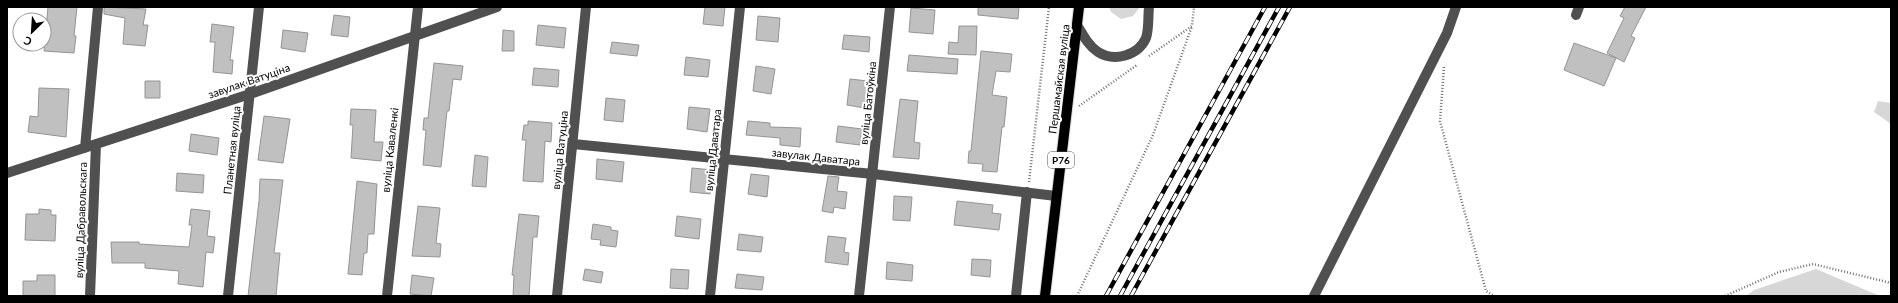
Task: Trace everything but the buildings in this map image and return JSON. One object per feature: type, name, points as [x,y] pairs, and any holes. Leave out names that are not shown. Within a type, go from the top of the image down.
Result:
[{"type":"main road","name":"Першамайская вуліца","points":[[1045,296],[1080,7]]},
{"type":"street","name":"вуліца Дабравольскага","points":[[85,148],[98,7]]},
{"type":"street","name":"Планетная вуліца","points":[[228,296],[259,7]]},
{"type":"street","name":"вуліца Каваленкі","points":[[387,296],[418,7]]},
{"type":"street","name":"завулак Ватуціна","points":[[7,173],[250,94],[497,7]]},
{"type":"street","name":"вуліца Ватуціна","points":[[557,296],[586,7]]},
{"type":"street","name":"вуліца Даватара","points":[[710,296],[740,7]]},
{"type":"street","name":"вуліца Батоўкіна","points":[[859,296],[890,7]]},
{"type":"street","points":[[1077,25],[1086,40],[1099,52],[1111,56],[1121,57],[1134,52],[1146,38],[1149,7]]},
{"type":"street","points":[[1314,296],[1447,33],[1456,7]]},
{"type":"street","name":"вуліца Дабравольскага","points":[[90,296],[96,144]]},
{"type":"street","name":"завулак Даватара","points":[[573,144],[873,174],[1056,196]]},
{"type":"street","points":[[1016,296],[1027,192]]},
{"type":"path","points":[[1027,192],[1049,7]]},
{"type":"path","points":[[1077,296],[1153,135],[1192,26]]},
{"type":"path","points":[[1445,62],[1440,121],[1486,291],[1485,296]]},
{"type":"path","points":[[1725,296],[1779,272],[1814,264],[1891,283]]},
{"type":"path","points":[[1486,291],[1494,296]]},
{"type":"shaded area","points":[[1109,7],[1140,7],[1133,16],[1121,19],[1111,12]]},
{"type":"shaded area","points":[[1878,101],[1891,103],[1891,124],[1874,112]]},
{"type":"shaded area","points":[[1816,269],[1880,296],[1746,296],[1754,290]]},
{"type":"railway","points":[[1106,296],[1265,7]]},
{"type":"railway","points":[[1120,296],[1279,7]]},
{"type":"railway","points":[[1131,296],[1290,7]]}]
